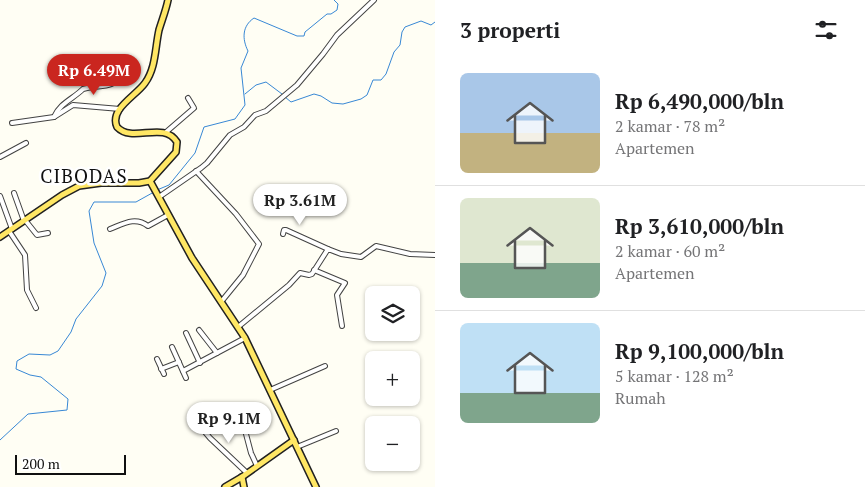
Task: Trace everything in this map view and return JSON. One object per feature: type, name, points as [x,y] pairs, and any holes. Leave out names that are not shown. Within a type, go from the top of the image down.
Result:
[{"type":"main road","points":[[0,237],[74,188],[85,184],[150,181],[176,152],[177,142],[165,133],[131,134],[123,132],[115,124],[116,114],[147,80],[155,56],[159,32],[168,0]]},
{"type":"main road","points":[[150,181],[192,258],[245,338],[316,487]]},
{"type":"main road","points":[[225,487],[294,440]]},
{"type":"main road","points":[[244,487],[245,475]]},
{"type":"street","points":[[158,196],[200,175],[231,134],[246,126],[255,115],[266,111],[297,85],[337,35],[374,0]]},
{"type":"street","points":[[54,117],[61,106],[68,100],[76,98],[83,89],[109,86],[117,82],[123,75]]},
{"type":"street","points":[[165,133],[194,108],[188,98]]},
{"type":"street","points":[[12,123],[54,117],[74,105],[120,109]]},
{"type":"street","points":[[0,157],[26,143]]},
{"type":"street","points":[[200,175],[236,214],[259,244],[243,276],[221,302]]},
{"type":"street","points":[[14,194],[25,220],[37,236],[48,233]]},
{"type":"street","points":[[0,196],[11,230],[25,255],[26,286],[36,308]]},
{"type":"street","points":[[110,229],[130,221],[142,222],[148,226],[168,215]]},
{"type":"street","points":[[283,234],[284,230],[286,230],[328,249],[360,257],[376,246],[410,254],[435,255]]},
{"type":"street","points":[[238,326],[289,285],[300,273],[310,276],[328,249]]},
{"type":"street","points":[[314,270],[346,283],[337,297],[342,326]]},
{"type":"street","points":[[199,330],[217,353]]},
{"type":"street","points":[[186,333],[200,363]]},
{"type":"street","points":[[183,371],[245,338]]},
{"type":"street","points":[[172,347],[186,378]]},
{"type":"street","points":[[156,359],[164,374]]},
{"type":"street","points":[[161,369],[179,362]]},
{"type":"street","points":[[270,390],[325,366]]},
{"type":"street","points":[[199,425],[245,475]]},
{"type":"street","points":[[297,447],[336,431]]},
{"type":"street","points":[[246,434],[257,466]]},
{"type":"waterway","points":[[157,190],[169,185],[195,153],[204,127],[235,119],[245,105],[241,68],[248,51],[244,33],[250,21],[254,18],[297,36],[304,36],[305,32],[327,14],[337,10],[338,4],[334,0]]},
{"type":"waterway","points":[[285,97],[291,102],[314,94],[332,103],[343,104],[361,99],[367,95],[373,80],[381,80],[386,74],[394,52],[400,45],[402,32],[405,27],[421,21],[431,25],[435,22]]},
{"type":"waterway","points":[[245,94],[256,85],[266,82],[282,94]]},
{"type":"waterway","points":[[0,440],[28,414],[67,410],[68,399],[41,377],[16,369],[17,361],[29,354],[50,355],[58,351],[71,332],[76,319],[102,286],[106,273],[94,243],[89,211],[94,202],[136,202],[154,192]]},
{"type":"district","name":"CIBODAS","points":[[84,175]]}]
